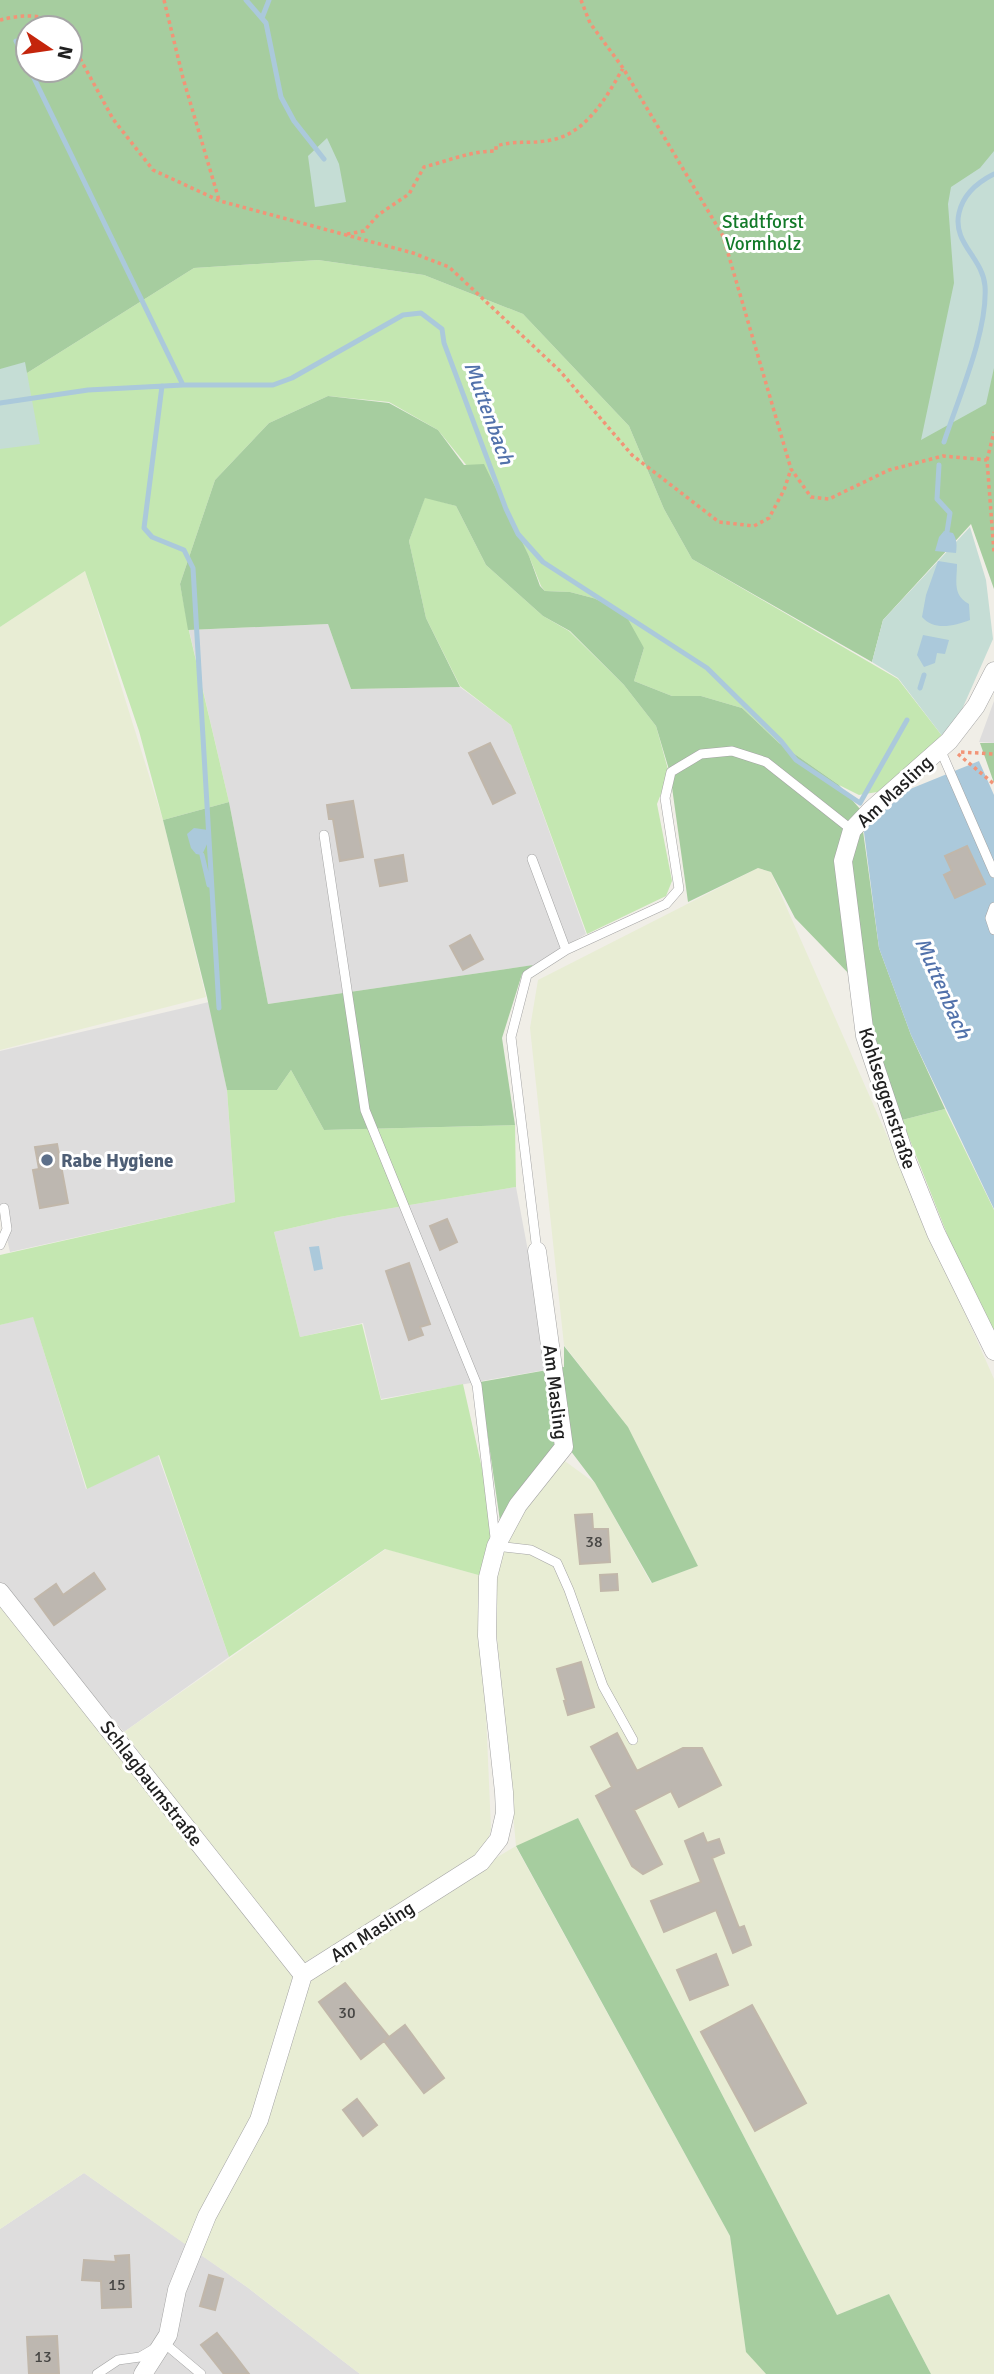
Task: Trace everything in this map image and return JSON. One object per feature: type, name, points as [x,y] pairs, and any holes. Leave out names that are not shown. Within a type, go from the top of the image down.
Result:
[{"type":"street","name":"Am Masling","points":[[852,830],[940,749],[976,706],[994,671]]},
{"type":"street","name":"Kohlseggenstraße","points":[[852,830],[843,861],[865,1036],[905,1156],[930,1220],[994,1351]]},
{"type":"street","name":"Am Masling","points":[[303,1975],[481,1863],[499,1839],[505,1813],[487,1636],[488,1577],[496,1546],[518,1505],[564,1447],[537,1251]]},
{"type":"street","name":"Schlagbaumstraße","points":[[0,1592],[303,1975]]},
{"type":"street","points":[[143,2374],[164,2343],[177,2290],[208,2217],[259,2120],[303,1975]]},
{"type":"lane","points":[[940,749],[994,873]]},
{"type":"lane","name":"Am Masling","points":[[537,1251],[511,1037],[527,975],[566,950],[666,904],[679,889],[665,798],[671,772],[701,754],[732,751],[766,762],[852,830]]},
{"type":"lane","points":[[324,835],[365,1110],[477,1385],[496,1546],[531,1550],[557,1563],[603,1686],[633,1740]]},
{"type":"lane","points":[[532,859],[566,950]]},
{"type":"lane","points":[[994,907],[990,918],[994,930]]},
{"type":"lane","points":[[0,1245],[7,1229],[4,1208]]},
{"type":"lane","points":[[97,2374],[118,2360],[140,2357],[164,2343],[201,2374]]},
{"type":"path","points":[[164,0],[183,78],[220,201]]},
{"type":"path","points":[[581,0],[590,23],[623,68],[723,236],[791,469],[811,497],[829,499],[889,470],[943,456],[987,460]]},
{"type":"path","points":[[84,66],[113,120],[153,170],[220,201],[413,253],[449,267],[560,371],[632,455],[719,522],[754,526],[769,518],[784,490],[791,469]]},
{"type":"path","points":[[344,235],[363,230],[409,194],[424,167],[476,151],[496,151],[496,146],[515,141],[547,141],[569,134],[600,109],[623,68]]},
{"type":"path","points":[[994,432],[987,460],[994,552]]},
{"type":"path","points":[[994,754],[955,752],[994,784]]},
{"type":"shaded area","points":[[327,138],[339,164],[346,202],[315,207],[308,156]]},
{"type":"shaded area","points":[[994,151],[994,368],[986,404],[921,440],[954,283],[948,204],[951,187],[980,168]]},
{"type":"shaded area","points":[[25,362],[40,444],[0,449],[0,369]]},
{"type":"shaded area","points":[[970,527],[986,580],[993,639],[960,714],[943,737],[898,678],[872,662],[883,620]]},
{"type":"shaded area","points":[[328,624],[351,689],[460,687],[511,725],[586,934],[534,965],[268,1004],[229,802],[189,630]]},
{"type":"shaded area","points":[[994,701],[994,743],[979,742]]},
{"type":"shaded area","points":[[209,1002],[227,1090],[235,1202],[10,1252],[0,1207],[0,1051]]},
{"type":"shaded area","points":[[516,1187],[550,1369],[381,1399],[363,1323],[300,1337],[274,1232],[339,1217]]},
{"type":"shaded area","points":[[33,1316],[86,1489],[158,1455],[229,1657],[124,1732],[0,1585],[0,1325]]},
{"type":"shaded area","points":[[84,2173],[247,2287],[360,2374],[0,2374],[0,2229]]},
{"type":"green space","name":"Stadtforst Vormholz","points":[[0,0],[994,0],[994,589],[971,524],[883,620],[872,662],[692,559],[664,509],[629,426],[523,314],[424,275],[318,260],[194,268],[0,390]]},
{"type":"green space","points":[[318,260],[424,275],[523,314],[629,426],[664,509],[692,559],[898,679],[943,737],[889,790],[859,795],[839,785],[779,743],[742,708],[701,696],[672,696],[634,681],[644,648],[593,598],[570,592],[545,591],[510,519],[438,430],[389,402],[328,396],[269,423],[215,480],[180,584],[229,802],[163,820],[139,731],[85,571],[0,627],[0,390],[194,268]]},
{"type":"green space","points":[[328,396],[389,403],[438,430],[464,465],[484,464],[529,556],[540,586],[545,591],[570,592],[593,598],[624,612],[644,648],[634,681],[672,696],[701,696],[742,708],[779,743],[839,785],[860,809],[879,948],[911,1035],[945,1109],[902,1120],[852,977],[795,918],[771,872],[758,868],[688,902],[670,773],[656,726],[624,685],[570,631],[543,616],[486,565],[456,506],[425,498],[409,541],[426,618],[460,687],[351,689],[328,624],[188,630],[180,584],[215,480],[269,423]]},
{"type":"green space","points":[[425,497],[456,506],[486,565],[543,616],[569,631],[624,685],[656,726],[669,773],[657,804],[672,881],[666,896],[587,934],[511,725],[460,686],[426,618],[409,541]]},
{"type":"green space","points":[[85,571],[163,820],[206,997],[0,1050],[0,627]]},
{"type":"green space","points":[[980,743],[994,743],[994,783]]},
{"type":"green space","points":[[229,802],[268,1004],[533,965],[522,974],[502,1038],[515,1125],[324,1130],[291,1070],[277,1090],[227,1090],[163,820]]},
{"type":"green space","points":[[758,868],[771,872],[994,1379],[994,2374],[931,2374],[889,2294],[837,2315],[578,1818],[516,1847],[730,2236],[746,2351],[766,2374],[360,2374],[247,2287],[195,2251],[260,2119],[304,1981],[374,1931],[516,1846],[492,1584],[521,1507],[562,1459],[595,1483],[651,1583],[698,1566],[628,1427],[564,1345],[530,1028],[538,980]]},
{"type":"green space","points":[[291,1070],[324,1130],[515,1125],[516,1187],[339,1217],[274,1232],[300,1337],[362,1324],[381,1400],[463,1384],[486,1486],[491,1533],[482,1576],[385,1549],[229,1657],[159,1455],[87,1489],[33,1317],[0,1325],[0,1255],[235,1202],[227,1090],[277,1090]]},
{"type":"green space","points":[[945,1109],[994,1210],[994,1337],[966,1282],[902,1120]]},
{"type":"green space","points":[[564,1346],[628,1427],[698,1566],[652,1583],[595,1483],[564,1442],[500,1521],[480,1382],[564,1367]]},
{"type":"green space","points":[[386,1549],[482,1576],[491,1829],[487,1844],[475,1859],[302,1964],[297,1962],[124,1732]]},
{"type":"green space","points":[[0,1601],[299,1978],[257,2120],[192,2249],[84,2173],[0,2229]]},
{"type":"green space","points":[[578,1818],[837,2315],[889,2294],[931,2374],[766,2374],[746,2352],[730,2236],[516,1846]]},
{"type":"water","points":[[944,531],[953,533],[956,553],[935,551]]},
{"type":"water","points":[[938,561],[957,564],[958,592],[969,604],[970,620],[938,626],[922,617],[926,595]]},
{"type":"water","points":[[923,635],[949,640],[945,654],[937,653],[935,663],[924,667],[917,655]]},
{"type":"water","points":[[979,761],[994,795],[994,1209],[911,1035],[879,948],[861,809]]},
{"type":"water","points":[[194,828],[208,830],[209,840],[202,855],[196,854],[191,848],[187,834]]},
{"type":"water","points":[[319,1246],[323,1269],[314,1271],[309,1247]]},
{"type":"building","points":[[490,743],[515,793],[493,804],[469,753]]},
{"type":"building","points":[[353,801],[363,857],[340,861],[333,819],[329,819],[327,805]]},
{"type":"building","points":[[967,846],[985,884],[955,898],[944,875],[952,871],[945,856]]},
{"type":"building","points":[[403,855],[407,881],[380,886],[375,860]]},
{"type":"building","points":[[470,935],[483,959],[463,970],[450,946]]},
{"type":"building","points":[[57,1144],[68,1203],[40,1208],[33,1170],[39,1169],[35,1147]]},
{"type":"building","points":[[447,1219],[457,1242],[440,1250],[430,1226]]},
{"type":"building","points":[[409,1263],[430,1324],[420,1327],[423,1335],[409,1340],[386,1271]]},
{"type":"building","points":[[592,1514],[593,1529],[608,1529],[610,1562],[580,1564],[575,1515]]},
{"type":"building","points":[[94,1573],[105,1589],[54,1625],[35,1599],[56,1584],[63,1595]]},
{"type":"building","points":[[617,1574],[618,1590],[601,1591],[600,1575]]},
{"type":"building","points":[[581,1662],[594,1707],[568,1715],[557,1669]]},
{"type":"building","points":[[617,1733],[637,1771],[683,1748],[702,1748],[721,1785],[679,1807],[671,1791],[634,1810],[662,1864],[643,1874],[632,1866],[596,1796],[612,1787],[591,1747]]},
{"type":"building","points":[[703,1833],[707,1843],[719,1839],[724,1853],[712,1858],[739,1928],[744,1926],[751,1945],[733,1953],[716,1910],[664,1932],[651,1901],[701,1882],[685,1841]]},
{"type":"building","points":[[716,1954],[728,1985],[690,2000],[677,1970]]},
{"type":"building","points":[[345,1983],[389,2037],[361,2059],[319,2002]]},
{"type":"building","points":[[752,2005],[806,2103],[755,2131],[701,2032]]},
{"type":"building","points":[[405,2025],[444,2078],[424,2093],[384,2041]]},
{"type":"building","points":[[357,2099],[377,2125],[363,2136],[343,2110]]},
{"type":"building","points":[[129,2255],[131,2307],[102,2308],[101,2281],[82,2280],[84,2260],[116,2262],[115,2256]]},
{"type":"building","points":[[209,2275],[223,2279],[215,2310],[200,2306]]},
{"type":"building","points":[[217,2333],[249,2374],[224,2374],[201,2345]]},
{"type":"building","points":[[57,2336],[59,2374],[29,2374],[27,2337]]},
{"type":"waterway","points":[[246,0],[266,23],[281,97],[294,121],[324,159]]},
{"type":"waterway","points":[[262,18],[269,0]]},
{"type":"waterway","points":[[37,84],[183,385]]},
{"type":"waterway","points":[[944,442],[971,365],[985,304],[983,276],[960,233],[959,213],[972,190],[994,174]]},
{"type":"waterway","name":"Muttenbach","points":[[0,403],[88,390],[183,385],[273,385],[292,378],[403,315],[421,313],[442,329],[444,343],[506,509],[518,534],[543,562],[707,668],[781,741],[796,760],[860,803],[907,720]]},
{"type":"waterway","points":[[162,386],[144,528],[152,537],[184,550],[193,568],[219,1008]]},
{"type":"waterway","points":[[939,465],[937,499],[950,513],[947,532]]},
{"type":"waterway","points":[[920,688],[924,675]]},
{"type":"waterway","points":[[202,855],[209,885]]},
{"type":"place","name":"Rabe Hygiene","points":[[47,1160]]}]
